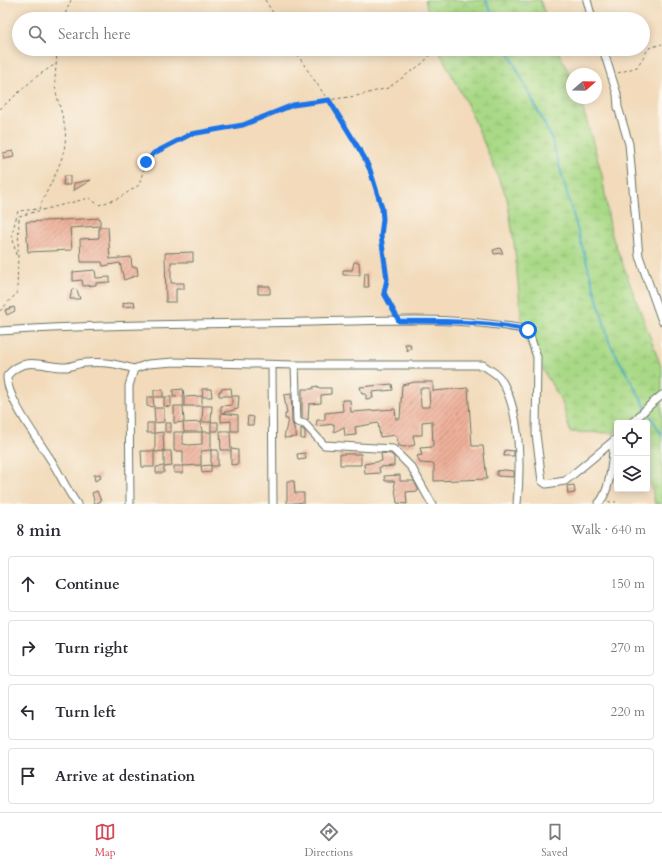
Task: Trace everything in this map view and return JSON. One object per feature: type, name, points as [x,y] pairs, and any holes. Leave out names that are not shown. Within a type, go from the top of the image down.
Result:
[{"type":"street","points":[[587,0],[590,12]]},
{"type":"street","points":[[605,56],[632,162],[636,228],[640,256],[662,321]]},
{"type":"street","points":[[0,331],[77,326],[462,320],[499,324],[528,330],[537,357],[536,434],[542,481],[546,484],[565,481],[614,442]]},
{"type":"street","points":[[78,504],[66,489],[56,468],[14,402],[8,387],[7,376],[14,368],[34,363],[68,367],[83,363],[101,362],[118,364],[134,369],[148,364],[174,362],[272,365],[483,365],[499,377],[510,401],[516,428],[520,480],[517,504]]},
{"type":"street","points":[[296,364],[297,422],[305,424],[324,445],[393,449],[412,468],[432,504]]},
{"type":"street","points":[[272,365],[273,504]]},
{"type":"street","points":[[130,504],[129,386],[134,369]]},
{"type":"street","points":[[635,420],[650,405],[662,396]]},
{"type":"street","points":[[598,504],[602,500],[609,480],[614,451]]},
{"type":"path","points":[[66,12],[72,0]]},
{"type":"path","points":[[265,0],[273,12]]},
{"type":"path","points":[[650,48],[662,44]]},
{"type":"path","points":[[17,257],[12,234],[18,211],[39,209],[58,166],[65,145],[64,121],[55,84],[57,56]]},
{"type":"path","points":[[299,56],[329,100],[370,170],[383,219],[381,236],[387,279],[384,293],[399,321]]},
{"type":"path","points":[[0,311],[17,293],[18,216],[89,198],[99,205],[118,198],[139,185],[146,162],[154,153],[181,138],[191,134],[243,125],[293,105],[356,96],[388,88],[423,63],[429,56]]},
{"type":"path","points":[[611,74],[637,67],[645,56]]},
{"type":"path","points":[[0,109],[36,77],[57,63]]},
{"type":"green space","points":[[425,0],[540,0],[544,12],[428,12]]},
{"type":"green space","points":[[442,56],[561,56],[564,62],[566,68],[566,104],[581,104],[602,175],[611,233],[662,369],[662,504],[655,504],[650,480],[650,420],[614,420],[614,433],[570,432],[562,402],[523,336],[514,242],[507,198],[470,110]]},
{"type":"building","points":[[13,151],[14,157],[4,159],[3,153]]},
{"type":"building","points":[[64,176],[70,176],[70,185],[63,185]]},
{"type":"building","points":[[91,180],[73,191],[74,183]]},
{"type":"building","points":[[100,218],[100,226],[70,228],[72,250],[28,252],[26,222]]},
{"type":"building","points":[[99,227],[108,227],[110,259],[131,257],[132,267],[137,267],[138,275],[124,280],[120,263],[103,266],[102,262],[81,262],[80,239],[99,238]]},
{"type":"building","points":[[500,248],[503,253],[494,254],[493,250]]},
{"type":"building","points":[[193,252],[193,262],[171,262],[171,283],[184,283],[184,289],[176,289],[176,302],[166,302],[165,253]]},
{"type":"building","points":[[354,262],[359,262],[360,275],[343,275],[343,270],[352,270]]},
{"type":"building","points":[[95,270],[96,278],[110,277],[110,282],[83,286],[82,280],[73,281],[73,272]]},
{"type":"building","points":[[365,273],[368,273],[369,287],[364,287]]},
{"type":"building","points":[[258,286],[270,286],[270,294],[258,294]]},
{"type":"building","points":[[72,289],[77,290],[80,299],[70,299]]},
{"type":"building","points":[[134,301],[135,306],[123,307],[123,303]]},
{"type":"building","points":[[14,307],[15,311],[7,315],[5,310]]},
{"type":"building","points":[[405,344],[410,344],[411,348],[407,351]]},
{"type":"building","points":[[415,382],[433,382],[433,391],[468,388],[472,446],[483,446],[487,479],[434,481],[434,464],[420,463],[417,456],[422,455],[420,448],[433,447],[432,421],[422,422],[422,435],[413,435],[415,445],[405,447],[399,446],[396,435],[380,437],[378,423],[355,427],[356,435],[345,436],[344,427],[334,432],[334,424],[316,426],[317,420],[325,420],[325,413],[343,411],[342,400],[350,400],[351,412],[395,409],[396,419],[400,419],[402,385]],"holes":[[[420,388],[429,388],[430,407],[421,407]]]},
{"type":"building","points":[[392,384],[393,390],[372,392],[373,398],[366,399],[366,394],[362,394],[360,387]]},
{"type":"building","points":[[318,386],[318,388],[331,388],[331,394],[321,395],[321,403],[309,404],[308,420],[302,418],[302,389],[313,389],[313,387]]},
{"type":"building","points":[[231,388],[232,396],[219,396],[219,391],[221,391],[221,389]]},
{"type":"building","points":[[183,389],[184,396],[173,397],[173,390]]},
{"type":"building","points":[[202,389],[211,389],[212,397],[203,397]]},
{"type":"building","points":[[154,390],[163,390],[163,397],[154,397]]},
{"type":"building","points":[[291,394],[292,422],[297,437],[284,438],[288,419],[285,419],[285,414],[287,414],[284,395]]},
{"type":"building","points":[[202,396],[202,406],[184,406],[184,397]]},
{"type":"building","points":[[232,396],[239,396],[238,409],[222,413],[238,415],[238,431],[231,431],[231,421],[221,422],[221,406],[232,405]]},
{"type":"building","points":[[147,397],[153,397],[154,407],[147,406]]},
{"type":"building","points":[[164,397],[171,397],[171,407],[164,406]]},
{"type":"building","points":[[174,406],[183,406],[184,422],[174,423]]},
{"type":"building","points":[[203,406],[212,406],[211,422],[202,422]]},
{"type":"building","points":[[154,408],[164,408],[164,422],[155,423]]},
{"type":"building","points":[[248,416],[254,417],[253,425],[247,425]]},
{"type":"building","points":[[201,422],[202,432],[184,432],[183,423]]},
{"type":"building","points":[[211,422],[218,422],[218,431],[211,431]]},
{"type":"building","points":[[147,423],[154,423],[154,433],[147,433]]},
{"type":"building","points":[[165,423],[171,423],[171,432],[165,432]]},
{"type":"building","points":[[301,428],[305,431],[305,439],[301,439]]},
{"type":"building","points":[[220,431],[230,431],[231,449],[238,450],[238,464],[231,465],[231,450],[221,450]]},
{"type":"building","points":[[163,432],[164,451],[155,452],[155,433]]},
{"type":"building","points":[[174,432],[183,432],[183,444],[189,445],[202,444],[202,432],[211,432],[211,450],[201,451],[201,465],[183,466],[183,451],[174,451]]},
{"type":"building","points":[[211,450],[218,450],[218,466],[211,466]]},
{"type":"building","points":[[505,450],[514,451],[514,456],[504,456]]},
{"type":"building","points":[[141,451],[154,451],[154,467],[142,467]]},
{"type":"building","points":[[164,451],[171,451],[172,466],[164,467],[164,473],[156,473],[156,467],[164,466]]},
{"type":"building","points":[[305,453],[306,459],[298,460],[297,454]]},
{"type":"building","points":[[381,453],[391,454],[394,457],[394,466],[379,467],[380,473],[365,474],[364,464],[382,461]]},
{"type":"building","points":[[340,454],[361,454],[361,465],[340,465]]},
{"type":"building","points":[[211,465],[211,472],[202,473],[201,466]]},
{"type":"building","points":[[174,466],[183,466],[183,473],[174,473]]},
{"type":"building","points":[[497,471],[514,471],[514,477],[497,476]]},
{"type":"building","points":[[100,474],[101,478],[95,481],[94,475]]},
{"type":"building","points":[[400,475],[400,481],[414,481],[418,489],[418,491],[406,492],[407,504],[397,503],[394,481],[385,481],[384,476]]},
{"type":"building","points":[[287,481],[294,481],[295,493],[304,493],[304,502],[287,504]]},
{"type":"building","points":[[574,485],[575,493],[568,494],[567,486]]},
{"type":"building","points":[[97,491],[101,501],[95,504],[92,493]]},
{"type":"waterway","points":[[486,0],[491,12]]},
{"type":"waterway","points":[[510,56],[551,137],[610,344],[662,436]]},
{"type":"route","points":[[146,162],[154,153],[191,134],[243,125],[293,105],[329,100],[364,157],[370,170],[382,208],[383,219],[381,236],[387,279],[384,293],[399,321],[462,320],[499,324],[528,330]]}]
